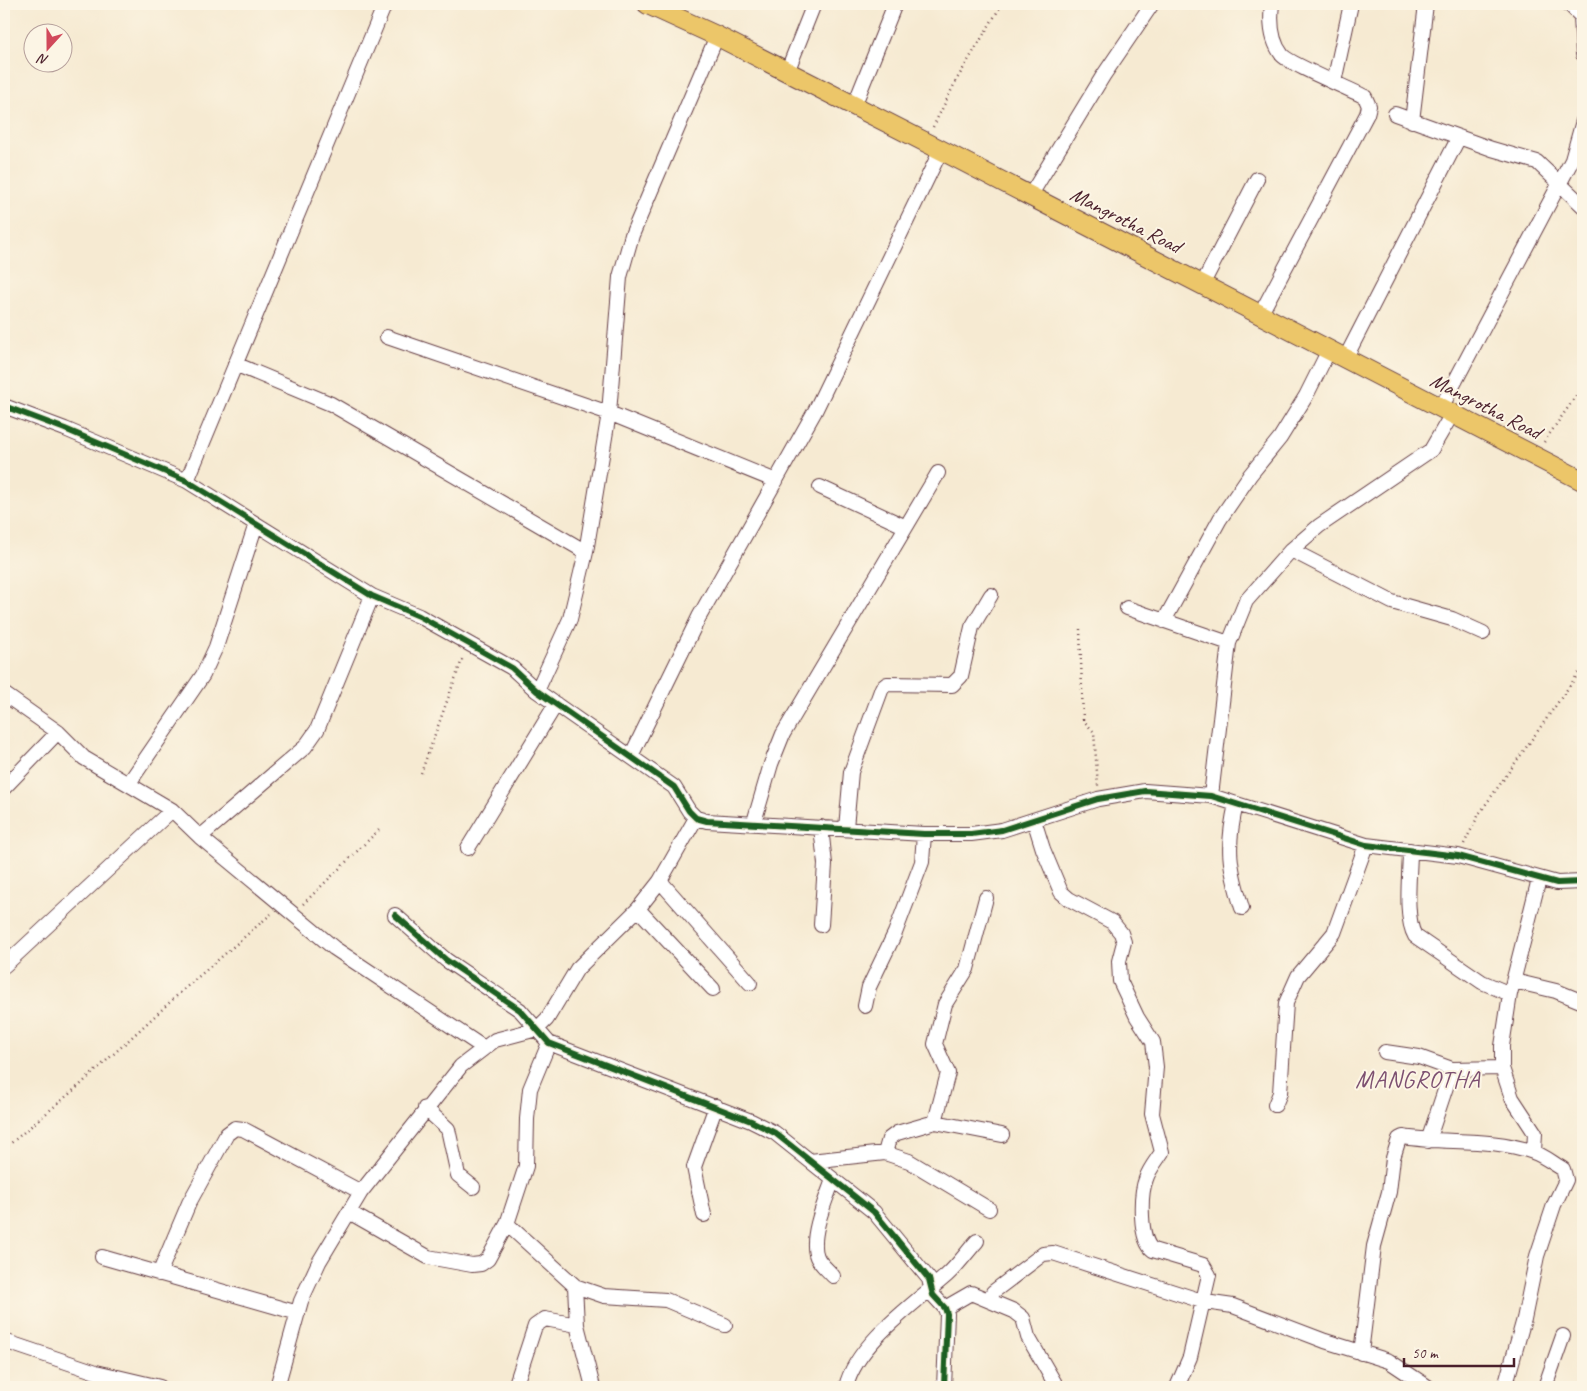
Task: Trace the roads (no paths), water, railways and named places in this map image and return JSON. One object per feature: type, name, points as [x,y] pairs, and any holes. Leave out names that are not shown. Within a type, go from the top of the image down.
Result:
[{"type":"main road","name":"Mangrotha Road","points":[[647,4],[717,36],[934,146],[1583,481]]},
{"type":"street","points":[[186,481],[384,4]]},
{"type":"street","points":[[788,72],[814,4]]},
{"type":"street","points":[[854,106],[895,4]]},
{"type":"street","points":[[1030,196],[1103,76],[1152,4]]},
{"type":"street","points":[[1260,315],[1367,114],[1369,106],[1365,97],[1283,57],[1274,40],[1270,16],[1272,4]]},
{"type":"street","points":[[1334,82],[1350,4]]},
{"type":"street","points":[[1412,121],[1426,4]]},
{"type":"street","points":[[1569,4],[1582,12],[1583,54]]},
{"type":"street","points":[[537,691],[570,619],[586,552],[609,413],[620,277],[632,235],[717,36]]},
{"type":"street","points":[[1395,114],[1537,162],[1583,206]]},
{"type":"street","points":[[1211,796],[1229,643],[1246,601],[1291,550],[1338,512],[1383,484],[1431,450],[1447,411],[1572,160],[1583,122]]},
{"type":"street","points":[[1164,621],[1189,572],[1220,519],[1250,475],[1280,438],[1306,396],[1337,354],[1459,137]]},
{"type":"street","points":[[630,756],[699,617],[815,411],[934,146]]},
{"type":"street","points":[[1202,285],[1257,179]]},
{"type":"street","points":[[387,337],[609,413],[776,481]]},
{"type":"street","points":[[235,364],[331,404],[586,552]]},
{"type":"street","points":[[4,406],[65,429],[186,481],[372,596],[419,616],[512,668],[537,691],[674,788],[689,811],[696,818],[707,821],[754,822],[924,834],[971,834],[1002,830],[1098,799],[1145,791],[1211,796],[1366,845],[1458,856],[1557,883],[1583,882]]},
{"type":"street","points":[[754,822],[768,772],[783,734],[938,474]]},
{"type":"street","points":[[820,487],[906,527]]},
{"type":"street","points":[[129,783],[203,674],[216,647],[256,524]]},
{"type":"street","points":[[1291,550],[1392,602],[1452,619],[1483,633]]},
{"type":"street","points":[[846,828],[851,772],[882,688],[887,684],[952,685],[957,681],[961,676],[972,627],[991,595]]},
{"type":"street","points":[[200,837],[304,747],[317,730],[372,596]]},
{"type":"street","points":[[1127,608],[1229,643]]},
{"type":"street","points":[[4,694],[58,732],[84,758],[172,810],[200,837],[357,965],[484,1048]]},
{"type":"street","points":[[468,848],[556,704]]},
{"type":"street","points":[[4,788],[58,732]]},
{"type":"street","points":[[1236,804],[1230,830],[1229,852],[1231,873],[1242,908]]},
{"type":"street","points":[[4,966],[172,810]]},
{"type":"street","points":[[277,1387],[298,1313],[318,1262],[361,1192],[461,1066],[495,1040],[537,1028],[547,1019],[577,969],[638,909],[660,882],[696,818]]},
{"type":"street","points":[[1034,820],[1043,849],[1061,892],[1080,905],[1112,922],[1121,933],[1124,942],[1120,961],[1120,981],[1137,1017],[1153,1042],[1156,1067],[1152,1114],[1162,1152],[1146,1179],[1142,1200],[1144,1238],[1147,1246],[1153,1250],[1203,1265],[1209,1275],[1205,1302],[1190,1358],[1177,1387]]},
{"type":"street","points":[[821,827],[825,864],[821,925]]},
{"type":"street","points":[[865,1006],[869,987],[895,932],[922,862],[924,834]]},
{"type":"street","points":[[1275,1105],[1280,1093],[1286,1003],[1290,990],[1298,976],[1334,933],[1366,845]]},
{"type":"street","points":[[1410,850],[1409,898],[1412,931],[1415,936],[1482,982],[1512,988],[1556,991],[1583,1002]]},
{"type":"street","points":[[1534,1152],[1535,1133],[1512,1098],[1502,1068],[1502,1046],[1512,988],[1539,879]]},
{"type":"street","points":[[660,882],[750,983]]},
{"type":"street","points":[[935,1122],[948,1073],[935,1044],[945,1004],[967,969],[986,898]]},
{"type":"street","points":[[638,909],[714,989]]},
{"type":"street","points":[[395,915],[446,960],[520,1010],[549,1043],[716,1106],[775,1133],[874,1212],[929,1279],[933,1295],[945,1308],[947,1314],[944,1387]]},
{"type":"street","points":[[349,1212],[428,1257],[472,1265],[481,1264],[488,1259],[506,1224],[526,1166],[530,1089],[549,1043]]},
{"type":"street","points":[[1385,1052],[1419,1057],[1452,1069],[1502,1068]]},
{"type":"street","points":[[1428,1141],[1452,1069]]},
{"type":"street","points":[[704,1215],[694,1167],[716,1106]]},
{"type":"street","points":[[426,1108],[448,1129],[458,1175],[473,1187]]},
{"type":"street","points":[[885,1153],[889,1139],[897,1133],[935,1122],[1002,1135]]},
{"type":"street","points":[[159,1274],[189,1203],[228,1134],[235,1128],[243,1129],[361,1192]]},
{"type":"street","points":[[1361,1352],[1374,1246],[1389,1192],[1396,1143],[1403,1137],[1428,1141],[1488,1141],[1534,1152],[1563,1169],[1566,1180],[1554,1205],[1537,1256],[1524,1319],[1505,1387]]},
{"type":"street","points":[[810,1161],[885,1153],[909,1161],[989,1210]]},
{"type":"street","points":[[833,1180],[820,1218],[815,1247],[818,1258],[833,1276]]},
{"type":"street","points":[[506,1224],[576,1286],[604,1296],[666,1300],[725,1325]]},
{"type":"street","points":[[846,1387],[859,1358],[888,1327],[949,1273],[977,1241]]},
{"type":"street","points":[[990,1301],[993,1292],[1043,1254],[1053,1253],[1205,1302],[1233,1306],[1389,1362],[1428,1387]]},
{"type":"street","points":[[102,1257],[159,1274],[225,1290],[298,1313]]},
{"type":"street","points":[[576,1286],[577,1325],[593,1387]]},
{"type":"street","points":[[945,1308],[971,1294],[1014,1312],[1022,1318],[1028,1338],[1057,1387]]},
{"type":"street","points":[[515,1387],[535,1326],[545,1319],[577,1325]]},
{"type":"street","points":[[1545,1387],[1563,1336]]},
{"type":"street","points":[[4,1341],[96,1372],[160,1387]]},
{"type":"district","name":"MANGROTHA","points":[[1418,1079]]}]
